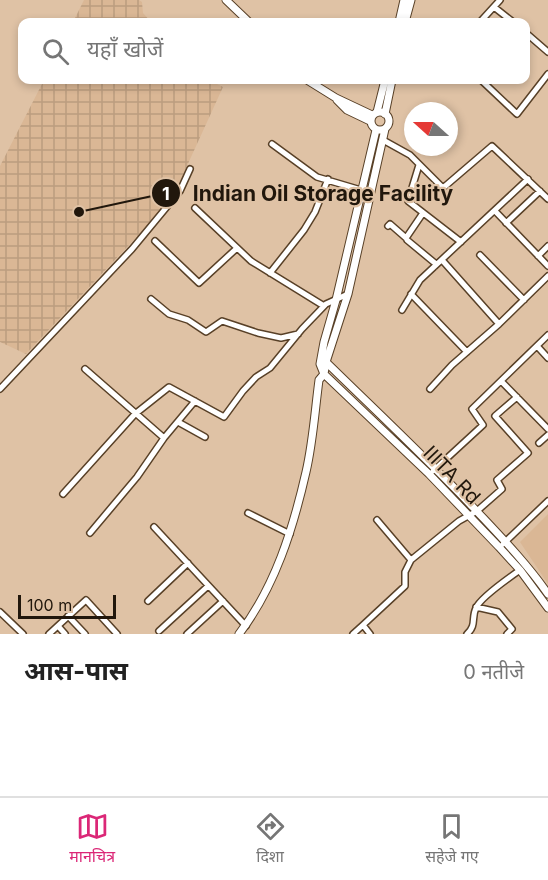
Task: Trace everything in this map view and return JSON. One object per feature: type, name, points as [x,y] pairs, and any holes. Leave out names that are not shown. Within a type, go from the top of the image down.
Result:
[{"type":"main road","points":[[226,0],[245,18]]},
{"type":"main road","points":[[400,18],[404,0]]},
{"type":"main road","points":[[406,18],[411,0]]},
{"type":"main road","points":[[313,84],[336,98],[347,110],[373,116],[385,114]]},
{"type":"main road","points":[[384,84],[373,116],[372,128],[385,129]]},
{"type":"main road","points":[[239,634],[268,591],[290,534],[307,471],[319,380],[324,374],[348,294],[385,129],[389,123],[385,114],[391,84]]},
{"type":"main road","points":[[324,374],[320,364],[324,342],[376,130]]},
{"type":"main road","name":"IIITA Rd","points":[[326,362],[432,472],[469,516],[520,570],[548,608]]},
{"type":"main road","name":"IIITA Rd","points":[[324,374],[477,511],[506,541],[548,594]]},
{"type":"street","points":[[484,18],[500,0]]},
{"type":"street","points":[[494,7],[508,18]]},
{"type":"street","points":[[530,37],[548,52]]},
{"type":"street","points":[[488,84],[518,114],[548,74]]},
{"type":"street","points":[[383,140],[410,155],[443,188],[492,146],[548,198]]},
{"type":"street","points":[[272,144],[317,177],[371,193]]},
{"type":"street","points":[[419,165],[408,201],[461,242]]},
{"type":"street","points":[[0,389],[132,249],[180,191],[190,169]]},
{"type":"street","points":[[402,310],[420,280],[528,179]]},
{"type":"street","points":[[270,273],[304,230],[315,212],[328,180]]},
{"type":"street","points":[[506,223],[540,191]]},
{"type":"street","points":[[195,208],[251,261],[324,306]]},
{"type":"street","points":[[495,211],[548,266]]},
{"type":"street","points":[[406,238],[423,213]]},
{"type":"street","points":[[388,226],[390,224],[436,264],[434,267]]},
{"type":"street","points":[[155,241],[199,283],[237,248]]},
{"type":"street","points":[[538,256],[548,246]]},
{"type":"street","points":[[480,255],[524,300]]},
{"type":"street","points":[[442,260],[499,324]]},
{"type":"street","points":[[430,388],[548,276]]},
{"type":"street","points":[[63,494],[135,414],[169,387],[224,417],[243,391],[256,377],[270,368],[324,306],[348,294]]},
{"type":"street","points":[[411,294],[467,352]]},
{"type":"street","points":[[151,298],[169,314],[188,320],[206,332],[222,321],[281,338],[298,334]]},
{"type":"street","points":[[432,472],[483,425],[472,409],[548,336]]},
{"type":"street","points":[[537,346],[548,358]]},
{"type":"street","points":[[86,369],[164,438]]},
{"type":"street","points":[[501,381],[548,429]]},
{"type":"street","points":[[353,634],[405,586],[405,572],[411,560],[459,521],[477,511],[502,489],[498,480],[528,453],[495,416],[517,397]]},
{"type":"street","points":[[90,533],[137,477],[164,438],[195,401]]},
{"type":"street","points":[[178,422],[205,437]]},
{"type":"street","points":[[539,443],[548,435]]},
{"type":"street","points":[[499,547],[548,501]]},
{"type":"street","points":[[248,513],[290,534]]},
{"type":"street","points":[[378,520],[411,560]]},
{"type":"street","points":[[154,527],[246,626]]},
{"type":"street","points":[[148,601],[188,563]]},
{"type":"street","points":[[468,634],[472,628],[476,607],[501,583],[520,570]]},
{"type":"street","points":[[159,631],[208,586]]},
{"type":"street","points":[[49,634],[86,600],[117,634]]},
{"type":"street","points":[[187,634],[223,601]]},
{"type":"street","points":[[476,607],[498,612],[512,629],[507,634]]},
{"type":"street","points":[[0,612],[23,634]]},
{"type":"street","points":[[68,616],[85,634]]},
{"type":"street","points":[[363,625],[370,634]]},
{"type":"street","points":[[58,626],[65,634]]},
{"type":"shaded area","points":[[84,0],[139,0],[142,2],[143,13],[147,18],[75,18]]},
{"type":"shaded area","points":[[42,84],[217,84],[223,87],[176,190],[146,227],[26,354],[0,342],[0,166]]},
{"type":"shaded area","points":[[548,514],[548,584],[520,542]]},
{"type":"place","name":"Indian Oil Storage Facility","points":[[79,212]]}]
